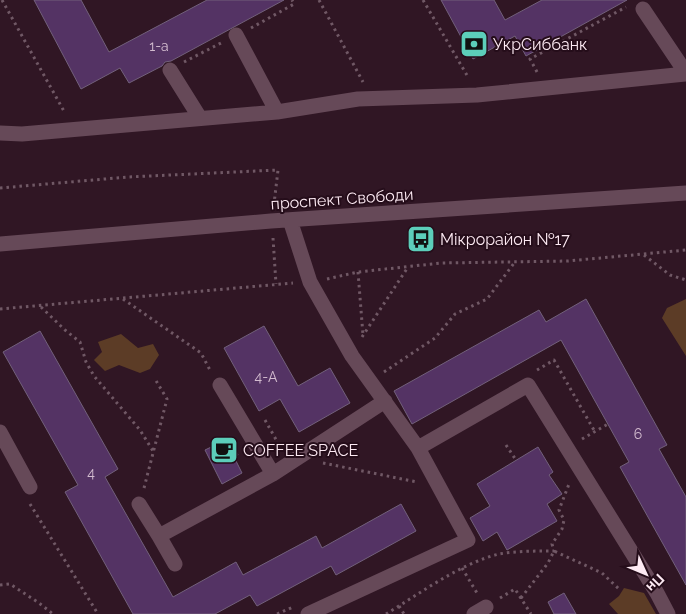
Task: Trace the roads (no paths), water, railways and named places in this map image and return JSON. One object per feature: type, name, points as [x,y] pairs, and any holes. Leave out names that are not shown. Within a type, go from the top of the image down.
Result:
[{"type":"street","points":[[636,7],[686,73]]},
{"type":"street","points":[[236,35],[277,112]]},
{"type":"street","points":[[170,70],[200,118]]},
{"type":"street","points":[[0,133],[22,134],[277,112],[358,99],[477,95],[686,73]]},
{"type":"street","name":"проспект Свободи","points":[[0,244],[290,220],[686,193]]},
{"type":"street","points":[[290,220],[310,282],[352,356],[418,448],[468,540],[308,614]]},
{"type":"street","points":[[216,380],[273,474]]},
{"type":"street","points":[[418,448],[528,385],[657,593],[668,614]]},
{"type":"street","points":[[159,536],[273,474],[385,402]]},
{"type":"street","points":[[0,432],[30,487]]},
{"type":"street","points":[[139,504],[175,564]]},
{"type":"place","name":"УкрСиббанк","points":[[474,44]]},
{"type":"place","name":"Мікрорайон №17","points":[[421,239]]},
{"type":"place","name":"COFFEE SPACE","points":[[224,450]]}]
